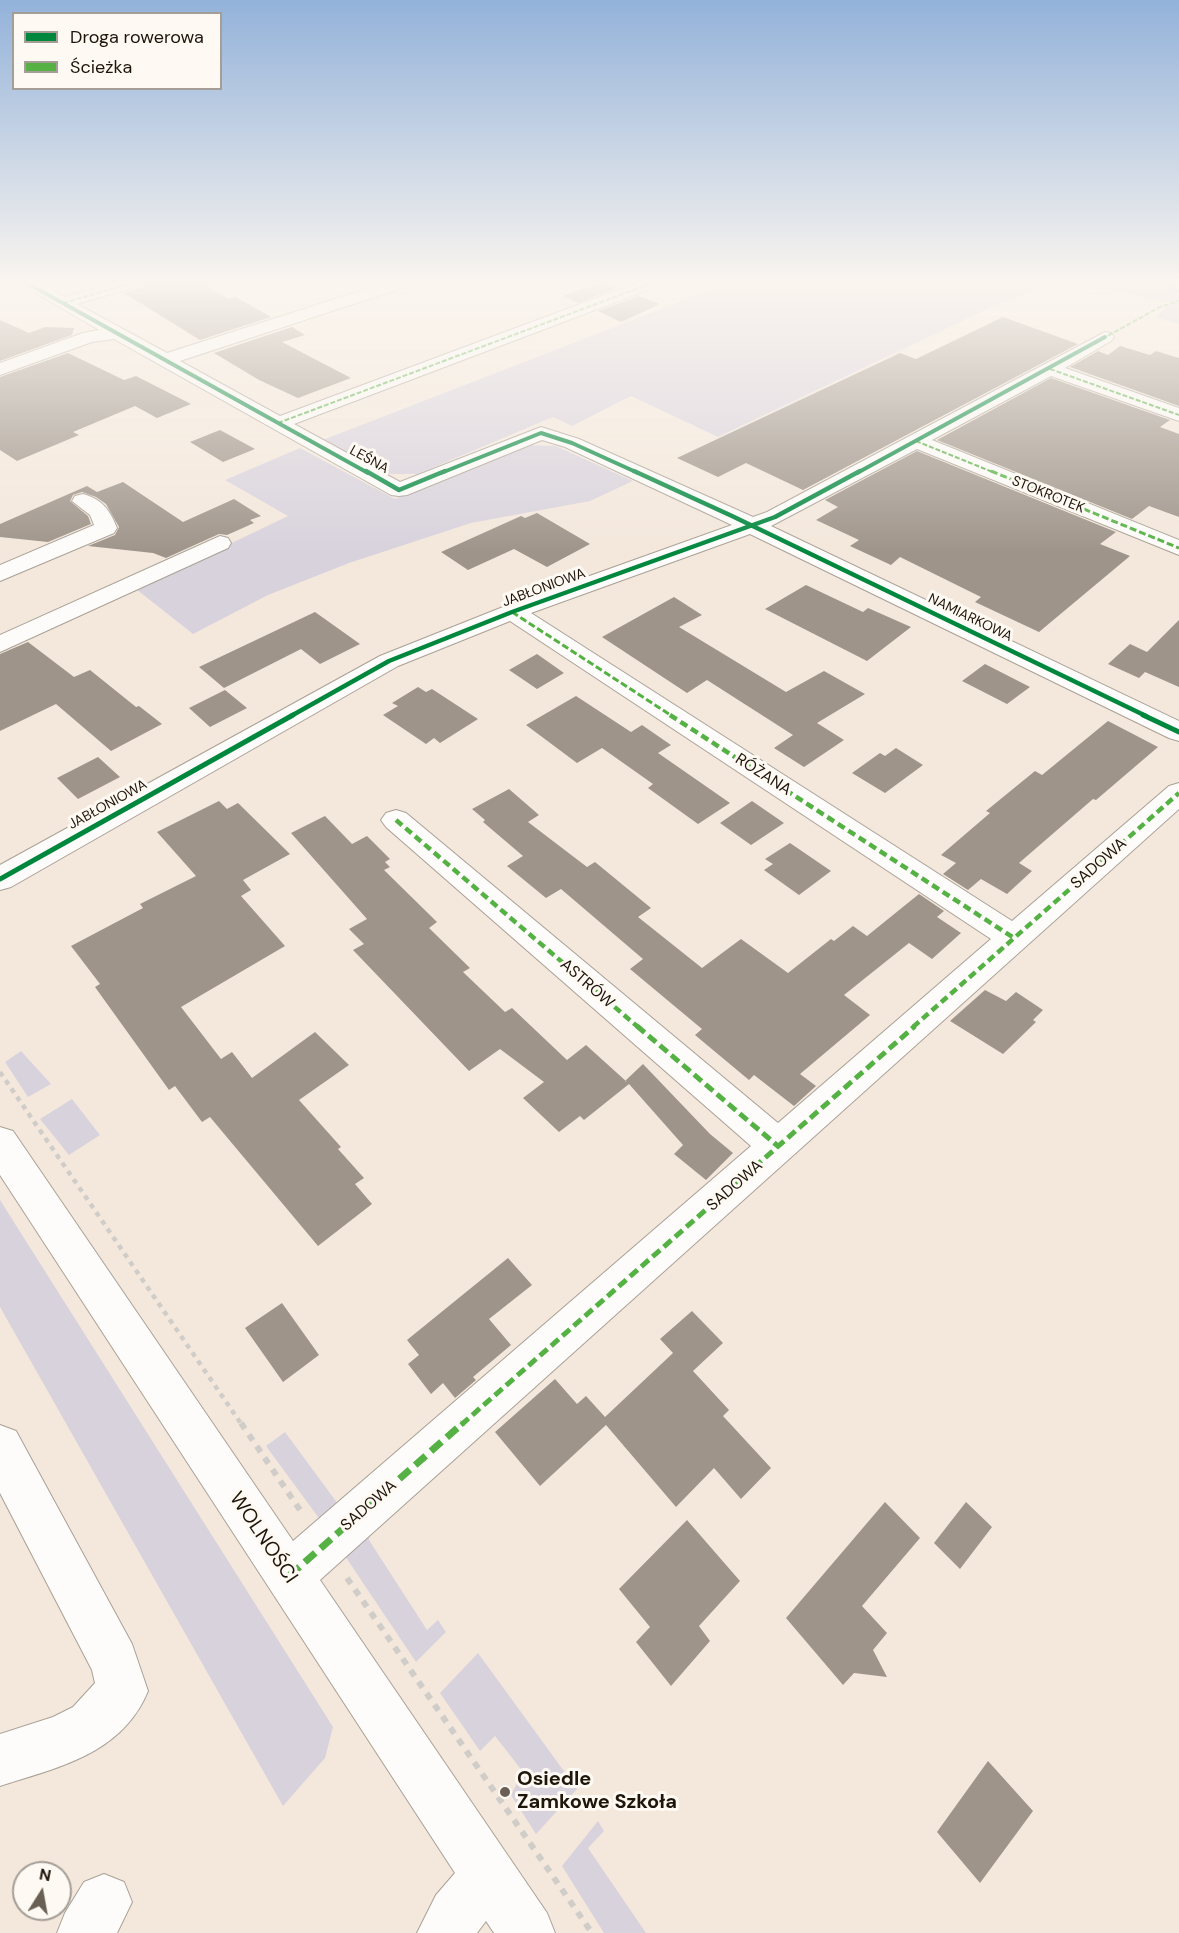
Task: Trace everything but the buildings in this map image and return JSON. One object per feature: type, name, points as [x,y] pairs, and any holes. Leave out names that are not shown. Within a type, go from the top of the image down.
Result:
[{"type":"street","name":"LEŚNA","points":[[185,372],[241,407],[278,423],[399,490],[541,433],[572,442],[750,526]]},
{"type":"street","points":[[278,423],[414,372]]},
{"type":"street","name":"JABŁONIOWA","points":[[0,879],[389,661],[512,612],[775,517],[1044,372]]},
{"type":"street","points":[[1059,372],[1179,415]]},
{"type":"street","name":"STOKROTEK","points":[[916,441],[1179,548]]},
{"type":"street","points":[[0,574],[106,528],[100,512],[83,501]]},
{"type":"street","name":"NAMIARKOWA","points":[[750,526],[1179,732]]},
{"type":"street","points":[[0,644],[220,543]]},
{"type":"street","name":"RÓŻANA","points":[[512,612],[1014,938]]},
{"type":"street","name":"SADOWA","points":[[289,1576],[1179,794]]},
{"type":"street","name":"ASTRÓW","points":[[396,820],[779,1147]]},
{"type":"street","name":"WOLNOŚCI","points":[[0,1143],[527,1933]]},
{"type":"street","points":[[0,1760],[62,1740],[91,1725],[123,1691],[114,1662],[6,1474]]},
{"type":"street","points":[[445,1933],[456,1915],[488,1875]]},
{"type":"path","points":[[0,1072],[592,1933]]},
{"type":"shaded area","points":[[498,372],[854,372],[718,437],[631,396],[572,426],[553,417],[418,474],[381,474],[320,441]]},
{"type":"shaded area","points":[[524,445],[556,446],[633,481],[590,501],[471,523],[349,563],[268,595],[193,634],[136,589],[288,516],[225,480],[300,448],[395,499]]},
{"type":"shaded area","points":[[21,1051],[51,1084],[28,1097],[5,1062]]},
{"type":"shaded area","points":[[72,1099],[100,1135],[69,1155],[40,1119]]},
{"type":"shaded area","points":[[0,1200],[333,1727],[325,1758],[283,1806],[0,1307]]},
{"type":"shaded area","points":[[285,1432],[338,1504],[324,1525],[266,1446]]},
{"type":"shaded area","points":[[372,1526],[369,1540],[427,1630],[438,1620],[446,1632],[416,1662],[343,1553]]},
{"type":"shaded area","points":[[478,1653],[577,1789],[536,1834],[511,1795],[523,1772],[495,1736],[480,1751],[440,1693]]},
{"type":"shaded area","points":[[598,1821],[604,1831],[588,1848],[646,1933],[604,1933],[562,1866]]},
{"type":"marked path","points":[[278,423],[414,372]]},
{"type":"marked path","points":[[1059,372],[1179,415]]},
{"type":"marked path","points":[[916,441],[1179,548]]},
{"type":"marked path","points":[[512,612],[1014,938]]},
{"type":"marked path","points":[[289,1576],[1179,793]]},
{"type":"marked path","points":[[396,820],[779,1147]]},
{"type":"cycle path","points":[[187,372],[399,490],[541,433],[572,443],[732,516],[1179,732]]},
{"type":"cycle path","points":[[0,879],[389,661],[512,612],[775,517],[1044,372]]},
{"type":"place","name":"Osiedle Zamkowe Szkoła","points":[[505,1792]]}]
